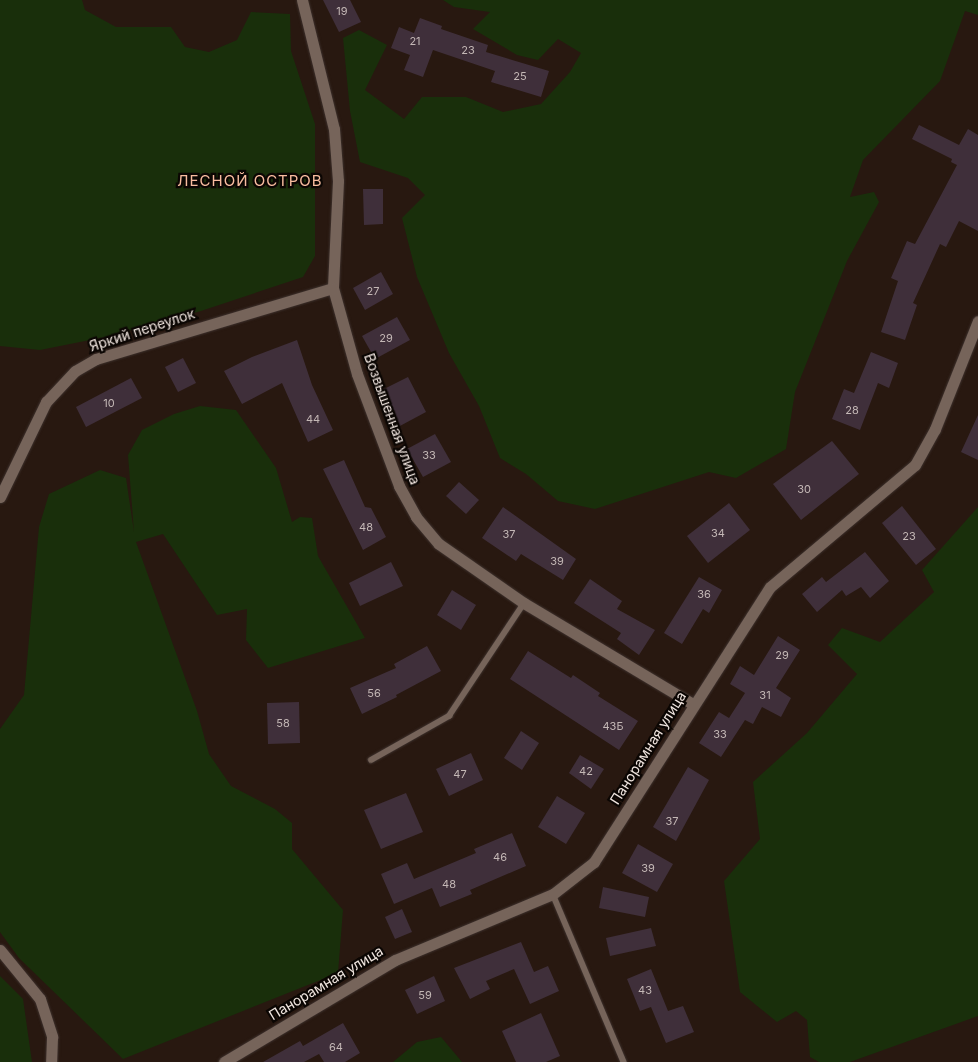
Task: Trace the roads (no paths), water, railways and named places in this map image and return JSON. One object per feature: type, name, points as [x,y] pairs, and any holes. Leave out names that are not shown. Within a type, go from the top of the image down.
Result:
[{"type":"street","name":"Возвышенная улица","points":[[302,0],[334,129],[338,181],[333,288],[357,374],[399,486],[416,517],[439,544],[524,603],[693,704]]},
{"type":"street","name":"Яркий переулок","points":[[0,497],[46,402],[75,371],[96,358],[333,288]]},
{"type":"street","name":"Панорамная улица","points":[[224,1062],[395,960],[553,894],[594,862],[693,704],[770,587],[915,465],[936,430],[978,321]]},
{"type":"street","points":[[0,950],[40,999],[52,1037],[51,1062]]},
{"type":"lane","points":[[370,760],[449,716],[524,603]]},
{"type":"lane","points":[[553,894],[624,1062]]},
{"type":"district","name":"ЛЕСНОЙ ОСТРОВ","points":[[250,181]]}]
